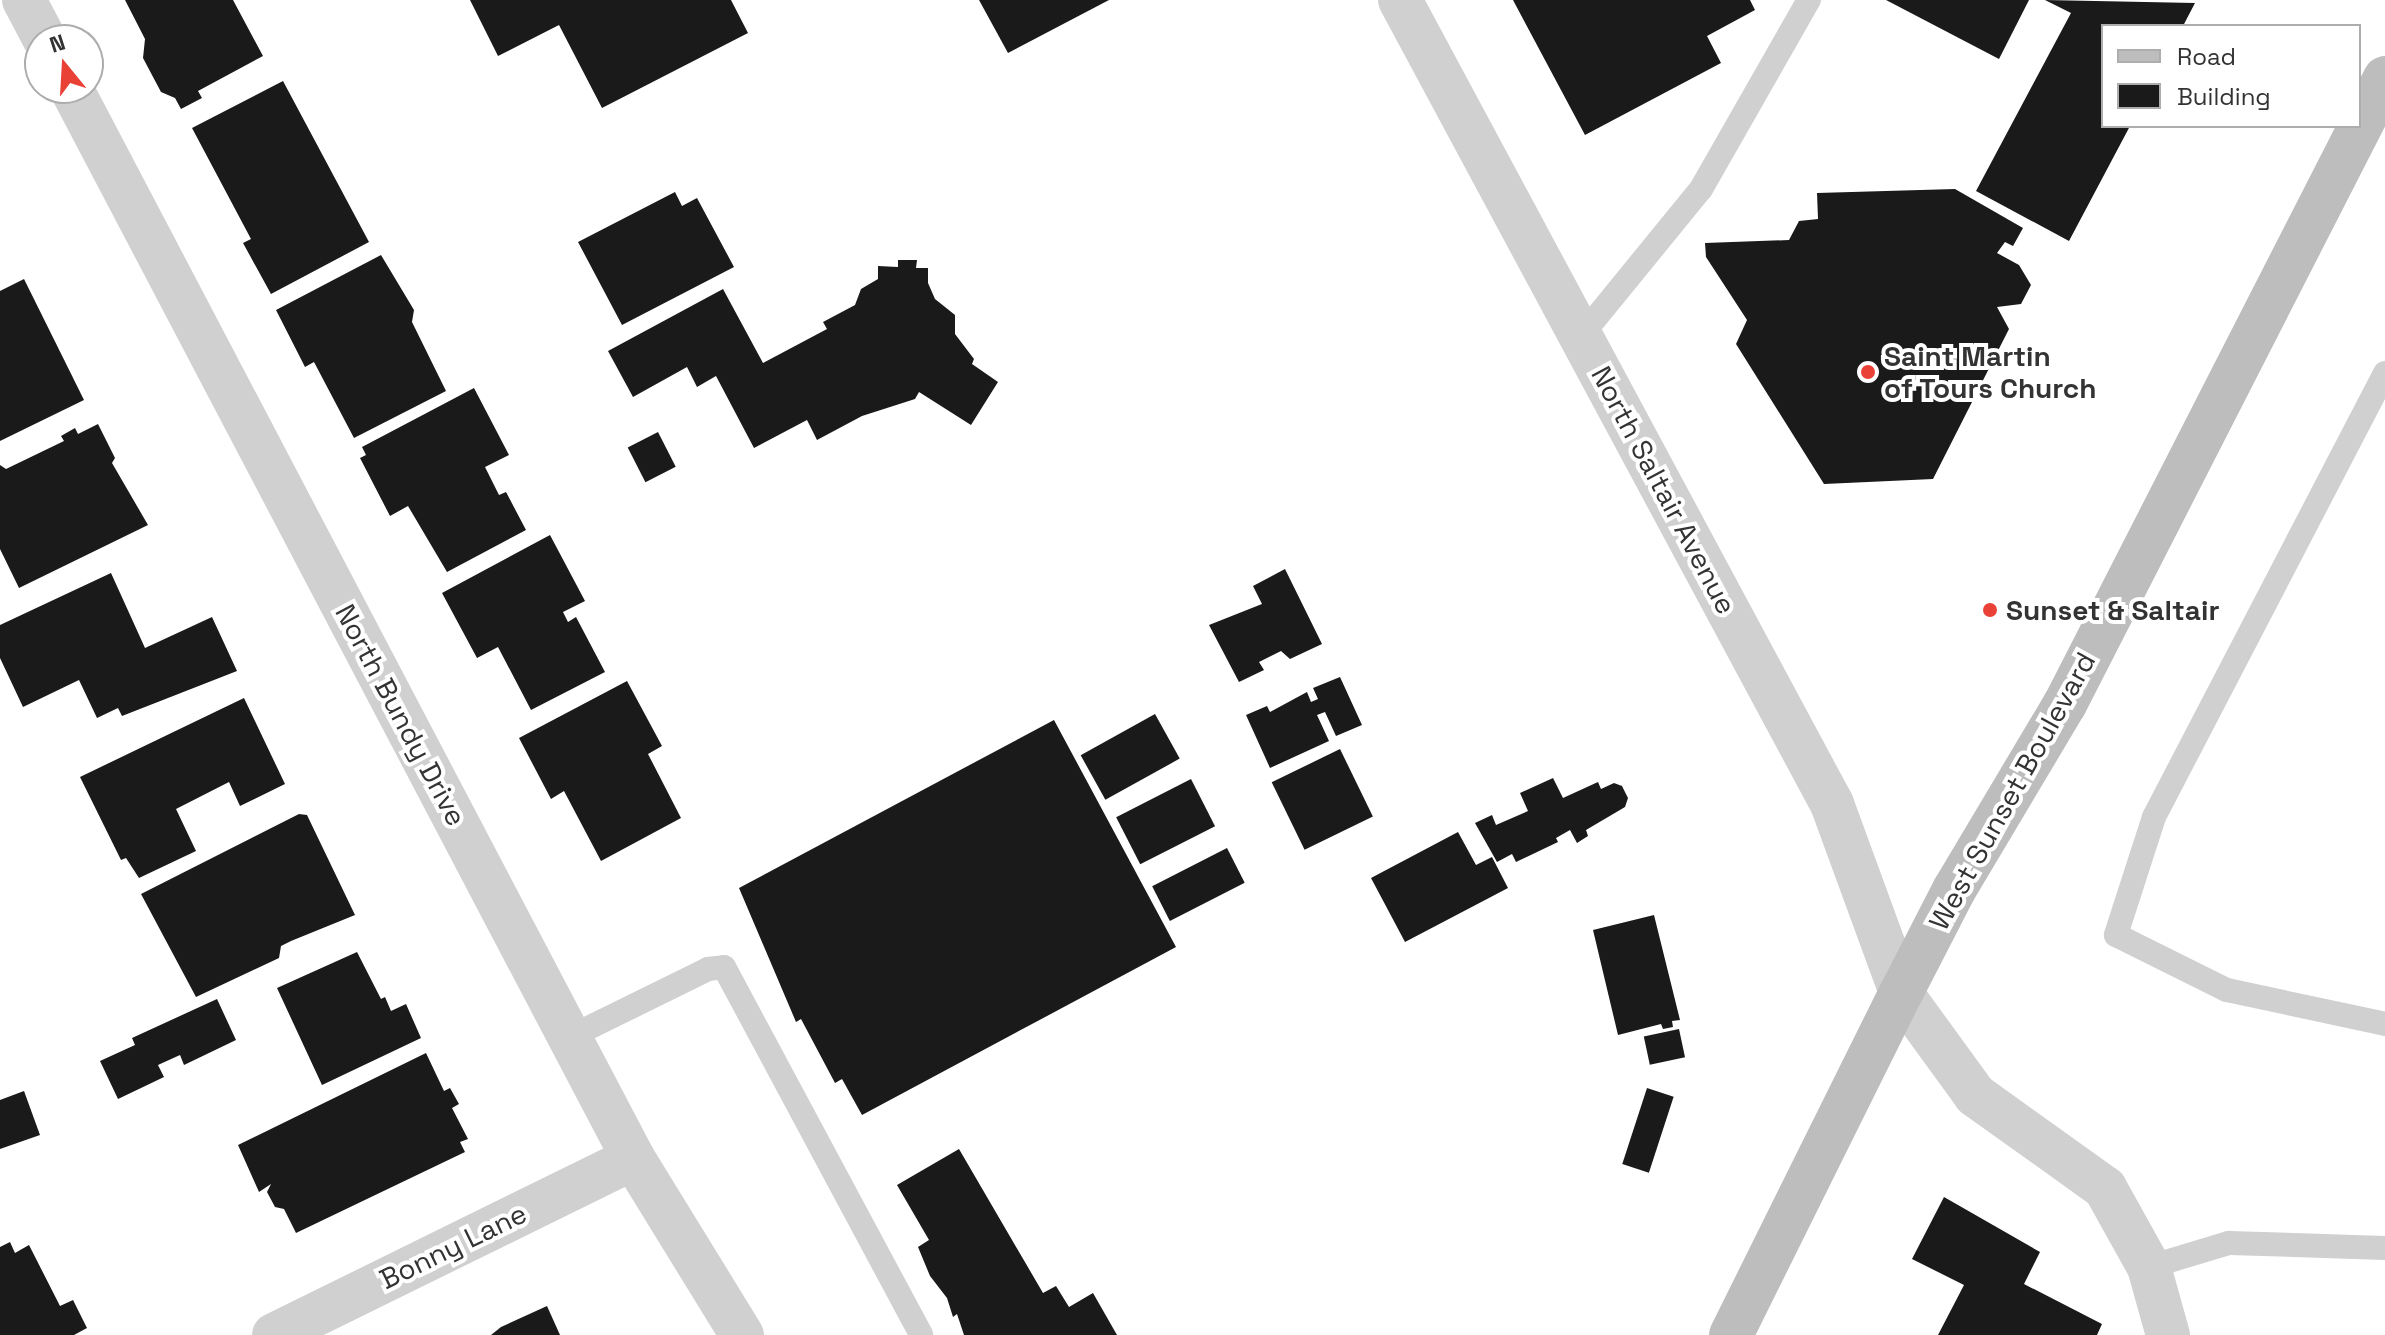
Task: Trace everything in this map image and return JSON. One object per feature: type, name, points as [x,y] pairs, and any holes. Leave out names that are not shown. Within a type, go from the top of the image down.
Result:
[{"type":"main road","name":"West Sunset Boulevard","points":[[2361,125],[2385,78]]},
{"type":"main road","name":"West Sunset Boulevard","points":[[1731,1335],[1954,890],[2065,704],[2359,128]]},
{"type":"street","points":[[24,0],[37,24]]},
{"type":"street","name":"North Saltair Avenue","points":[[1400,0],[1832,804],[1901,993],[1975,1095],[2105,1188],[2149,1267],[2168,1335]]},
{"type":"street","name":"North Bundy Drive","points":[[79,104],[633,1158],[742,1335]]},
{"type":"street","name":"Bonny Lane","points":[[274,1335],[633,1158]]},
{"type":"lane","points":[[1581,336],[1701,189],[1809,0]]},
{"type":"lane","points":[[2385,373],[2154,817],[2116,935],[2227,990],[2385,1024]]},
{"type":"lane","points":[[570,1037],[708,969],[724,967],[921,1335]]},
{"type":"lane","points":[[2149,1267],[2229,1243],[2385,1248]]},
{"type":"building","points":[[125,0],[233,0],[263,56],[198,91],[202,98],[181,109],[175,98],[161,92],[143,58],[145,39]]},
{"type":"building","points":[[470,0],[731,0],[748,33],[602,108],[559,25],[498,56]]},
{"type":"building","points":[[979,0],[1109,0],[1008,53]]},
{"type":"building","points":[[1513,0],[1750,0],[1755,10],[1707,36],[1721,63],[1585,135]]},
{"type":"building","points":[[1886,0],[2029,0],[1999,59]]},
{"type":"building","points":[[2045,0],[2195,3],[2184,24],[2101,24],[2101,128],[2129,128],[2069,241],[1976,191],[2071,13]]},
{"type":"building","points":[[283,81],[369,242],[271,294],[243,243],[251,239],[192,128]]},
{"type":"building","points":[[1955,189],[2023,228],[2013,246],[2005,242],[1997,253],[2019,265],[2031,285],[2021,304],[1997,307],[2009,329],[1933,479],[1824,484],[1736,344],[1747,320],[1706,257],[1705,243],[1789,240],[1799,221],[1818,219],[1817,193]]},
{"type":"building","points":[[675,192],[682,206],[697,198],[734,267],[622,325],[578,242]]},
{"type":"building","points":[[381,255],[414,310],[412,322],[446,391],[354,438],[314,362],[305,367],[276,310]]},
{"type":"building","points":[[898,260],[917,260],[916,268],[928,268],[928,283],[935,299],[955,315],[955,334],[974,359],[972,364],[998,382],[971,425],[919,392],[915,399],[862,416],[817,440],[807,420],[754,448],[716,376],[697,387],[687,367],[633,397],[608,351],[723,289],[763,363],[827,329],[823,322],[855,305],[861,289],[878,279],[878,266],[898,267]]},
{"type":"building","points":[[24,279],[84,400],[0,441],[0,291]]},
{"type":"building","points":[[474,388],[509,455],[485,467],[499,495],[506,492],[526,530],[447,572],[408,506],[390,516],[360,458],[366,455],[362,447]]},
{"type":"building","points":[[98,424],[115,458],[112,463],[148,525],[19,588],[0,549],[0,465],[6,469],[64,441],[61,436],[75,428],[78,434]]},
{"type":"building","points":[[658,432],[676,467],[645,482],[628,447]]},
{"type":"building","points":[[550,535],[585,601],[563,612],[568,622],[576,617],[605,672],[531,710],[498,647],[477,658],[442,593]]},
{"type":"building","points":[[1285,569],[1322,644],[1290,659],[1281,651],[1259,662],[1264,670],[1239,682],[1209,625],[1262,604],[1253,586]]},
{"type":"building","points":[[111,573],[145,648],[212,617],[237,671],[122,716],[118,708],[97,718],[79,680],[23,707],[0,658],[0,625]]},
{"type":"building","points":[[1340,677],[1362,725],[1336,736],[1325,712],[1317,715],[1329,741],[1270,768],[1246,715],[1267,706],[1270,712],[1307,692],[1311,702],[1318,699],[1313,688]]},
{"type":"building","points":[[627,681],[662,746],[648,754],[681,818],[601,861],[564,791],[551,799],[519,738]]},
{"type":"building","points":[[244,698],[285,784],[240,806],[229,782],[176,809],[196,851],[139,878],[126,858],[121,860],[80,777]]},
{"type":"building","points":[[1155,714],[1180,759],[1105,800],[1081,755]]},
{"type":"building","points":[[1054,720],[1176,947],[862,1115],[842,1079],[835,1083],[801,1019],[796,1022],[739,888]]},
{"type":"building","points":[[1340,749],[1373,816],[1305,850],[1272,782]]},
{"type":"building","points":[[1553,778],[1563,798],[1598,782],[1601,789],[1614,783],[1622,786],[1628,798],[1625,807],[1586,830],[1588,836],[1577,843],[1570,830],[1556,838],[1558,842],[1516,862],[1512,854],[1497,862],[1475,823],[1492,815],[1496,825],[1528,811],[1520,793]]},
{"type":"building","points":[[1191,779],[1215,826],[1140,864],[1116,817]]},
{"type":"building","points":[[299,814],[307,815],[355,915],[281,946],[279,958],[196,997],[141,894]]},
{"type":"building","points":[[1458,832],[1476,865],[1492,857],[1508,888],[1405,942],[1371,878]]},
{"type":"building","points":[[1227,848],[1245,883],[1170,921],[1152,886]]},
{"type":"building","points":[[1654,915],[1680,1020],[1672,1021],[1673,1027],[1663,1029],[1661,1024],[1618,1035],[1593,930]]},
{"type":"building","points":[[357,952],[381,999],[385,997],[391,1011],[406,1004],[421,1038],[322,1085],[277,988]]},
{"type":"building","points":[[217,999],[236,1040],[184,1065],[180,1055],[158,1065],[164,1077],[118,1099],[100,1061],[135,1045],[132,1038]]},
{"type":"building","points":[[1679,1029],[1685,1057],[1650,1065],[1644,1036]]},
{"type":"building","points":[[426,1053],[444,1091],[450,1088],[459,1104],[452,1108],[468,1139],[460,1142],[465,1152],[296,1233],[284,1209],[275,1207],[267,1192],[271,1184],[259,1192],[238,1145]]},
{"type":"building","points":[[1647,1088],[1674,1097],[1649,1173],[1622,1164]]},
{"type":"building","points":[[24,1091],[40,1135],[0,1149],[0,1100]]},
{"type":"building","points":[[959,1149],[1043,1293],[1056,1286],[1069,1307],[1093,1293],[1117,1335],[964,1335],[957,1314],[953,1317],[947,1298],[930,1276],[918,1247],[929,1240],[897,1185]]},
{"type":"building","points":[[1944,1197],[2040,1252],[2024,1284],[2102,1324],[2097,1335],[1938,1335],[1964,1285],[1912,1259]]},
{"type":"building","points":[[10,1242],[15,1253],[29,1245],[60,1306],[73,1300],[87,1328],[74,1335],[0,1335],[0,1247]]},
{"type":"building","points":[[547,1306],[560,1335],[491,1335],[501,1327]]},
{"type":"place","name":"Saint Martin of Tours Church","points":[[1868,372]]},
{"type":"place","name":"Sunset & Saltair","points":[[1990,610]]}]
